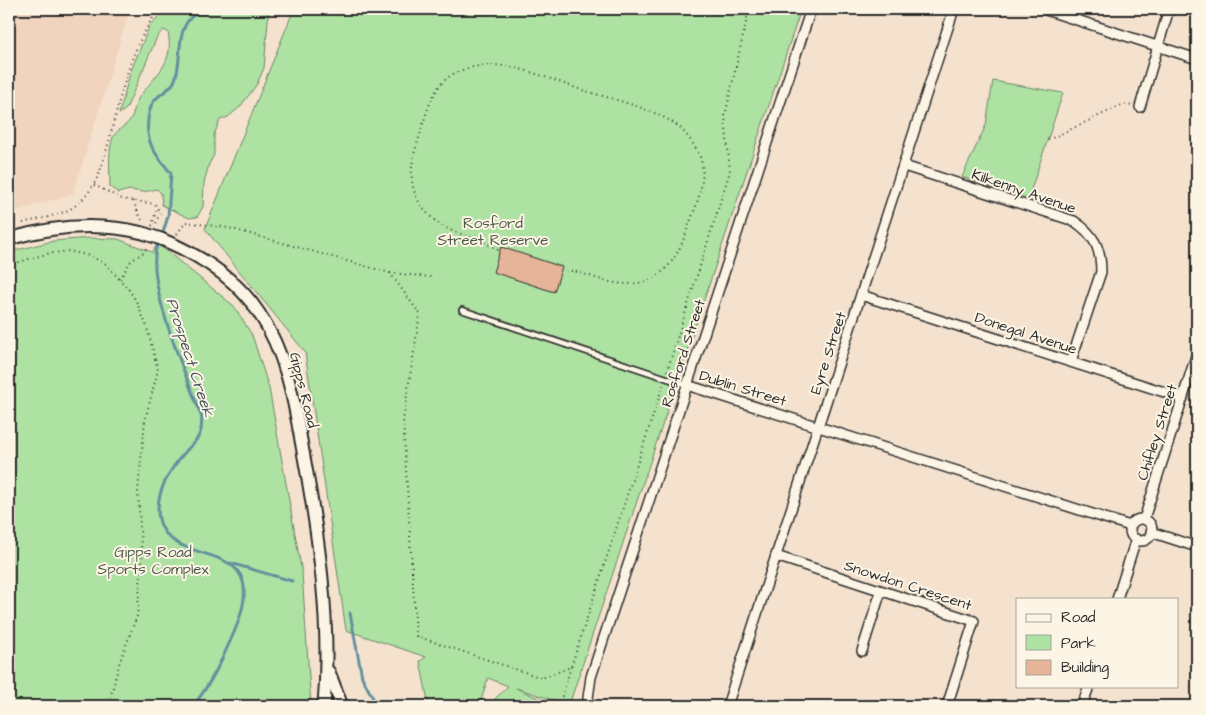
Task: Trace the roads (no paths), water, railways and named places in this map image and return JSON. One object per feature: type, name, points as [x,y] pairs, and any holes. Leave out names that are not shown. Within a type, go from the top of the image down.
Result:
[{"type":"main road","name":"Gipps Road","points":[[9,239],[38,231],[88,226],[145,228],[176,240],[218,270],[246,297],[259,313],[283,361],[294,402],[311,499],[319,559],[327,668],[324,706]]},
{"type":"main road","name":"Gipps Road","points":[[327,668],[342,706]]},
{"type":"street","name":"Rosford Street","points":[[590,706],[588,698],[590,677],[811,9]]},
{"type":"street","name":"Eyre Street","points":[[727,706],[954,9]]},
{"type":"street","points":[[1043,9],[1197,59]]},
{"type":"street","points":[[1140,107],[1169,9]]},
{"type":"street","name":"Kilkenny Avenue","points":[[904,166],[1074,220],[1093,236],[1101,258],[1101,272],[1071,361]]},
{"type":"street","name":"Donegal Avenue","points":[[861,295],[1183,398]]},
{"type":"street","name":"Chifley Street","points":[[1144,519],[1197,353]]},
{"type":"street","name":"Dublin Street","points":[[687,384],[1130,526]]},
{"type":"street","points":[[1137,519],[1144,519],[1151,526],[1151,532],[1147,538],[1136,539],[1130,532],[1130,526],[1137,519]]},
{"type":"street","points":[[1151,532],[1197,547]]},
{"type":"street","points":[[1117,598],[1136,539]]},
{"type":"street","name":"Snowdon Crescent","points":[[776,556],[974,621],[947,706]]},
{"type":"street","points":[[862,651],[882,591]]},
{"type":"street","points":[[1082,706],[1088,688]]},
{"type":"lane","name":"Dublin Street","points":[[462,310],[687,384]]},
{"type":"waterway","name":"Prospect Creek","points":[[162,236],[168,216],[171,173],[156,155],[150,142],[148,135],[149,112],[154,101],[174,82],[177,74],[181,37],[188,21],[197,13],[209,9]]},
{"type":"waterway","name":"Prospect Creek","points":[[159,241],[155,257],[156,277],[161,302],[168,328],[202,418],[199,436],[174,466],[161,491],[158,510],[159,519],[167,535],[182,545],[218,558],[233,567],[243,581],[243,603],[232,637],[215,673],[193,706]]},
{"type":"waterway","points":[[230,563],[292,581]]},
{"type":"waterway","points":[[350,613],[362,677],[377,706]]},
{"type":"park label","name":"Rosford Street Reserve","points":[[493,232]]},
{"type":"park label","name":"Gipps Road Sports Complex","points":[[153,560]]}]
